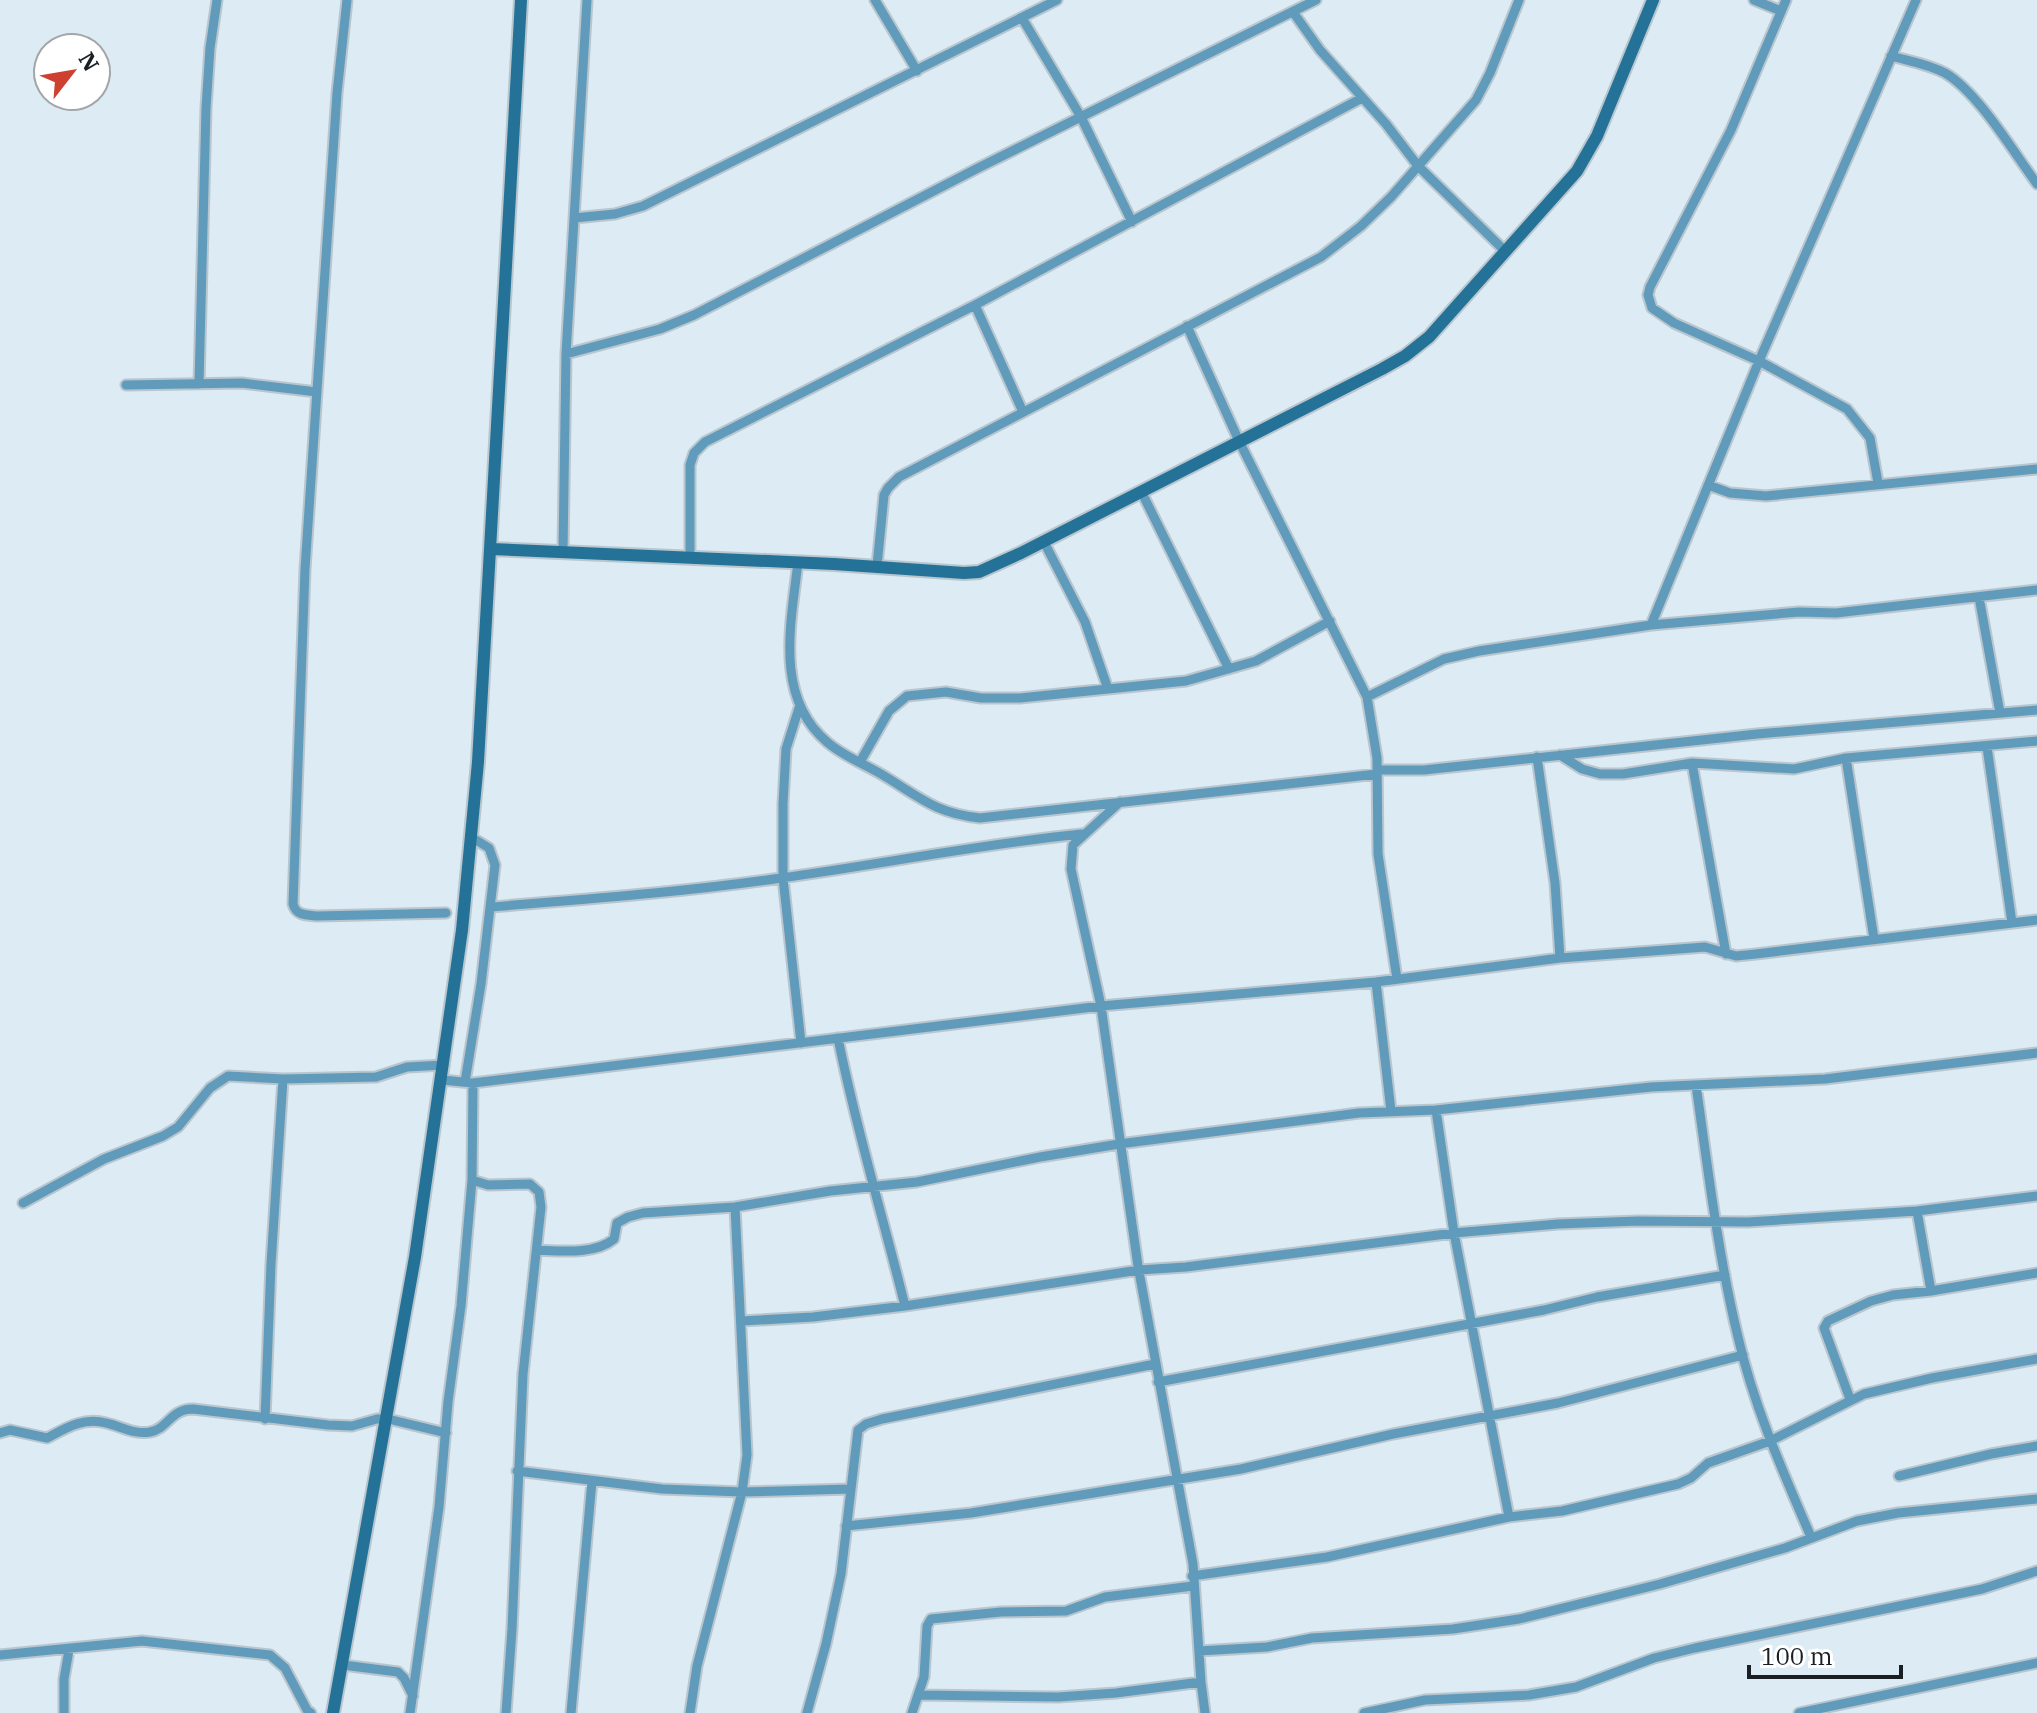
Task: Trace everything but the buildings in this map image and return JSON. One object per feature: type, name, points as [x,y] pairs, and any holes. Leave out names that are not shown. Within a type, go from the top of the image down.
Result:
[{"type":"street","points":[[199,384],[206,108],[217,0]]},
{"type":"street","points":[[347,0],[337,93],[305,569],[293,907],[300,914],[318,916],[446,913]]},
{"type":"street","points":[[333,1713],[388,1419],[442,1080],[471,837],[491,549],[512,119],[521,0]]},
{"type":"street","points":[[563,551],[566,354],[587,0]]},
{"type":"street","points":[[875,0],[917,71]]},
{"type":"street","points":[[574,218],[615,214],[643,206],[1057,0]]},
{"type":"street","points":[[566,354],[686,319],[1316,0]]},
{"type":"street","points":[[877,566],[881,509],[888,488],[899,477],[1321,257],[1361,226],[1476,100],[1519,0]]},
{"type":"street","points":[[491,549],[979,572],[1044,542],[1405,356],[1429,337],[1565,186],[1587,154],[1653,0]]},
{"type":"street","points":[[1754,0],[1781,11]]},
{"type":"street","points":[[1786,0],[1731,130],[1648,295],[1652,308],[1674,323],[1759,361],[1847,409],[1870,438],[1878,483]]},
{"type":"street","points":[[1651,625],[1759,361],[1916,0]]},
{"type":"street","points":[[1293,12],[1320,50],[1418,166],[1506,252]]},
{"type":"street","points":[[1022,18],[1081,117],[1132,222]]},
{"type":"street","points":[[1891,56],[1931,66],[1954,80],[1982,109],[2037,184]]},
{"type":"street","points":[[690,558],[690,465],[697,448],[975,305],[1362,98]]},
{"type":"street","points":[[975,305],[1023,412]]},
{"type":"street","points":[[1187,326],[1239,441],[1367,697],[1377,772],[1378,854],[1397,979]]},
{"type":"street","points":[[126,385],[242,383],[317,392]]},
{"type":"street","points":[[1708,485],[1730,493],[1766,496],[2037,469]]},
{"type":"street","points":[[1141,491],[1229,669]]},
{"type":"street","points":[[1044,542],[1085,622],[1108,689]]},
{"type":"street","points":[[798,562],[790,646],[792,680],[799,708],[826,742],[941,811],[961,816],[980,818],[1377,772],[1424,770],[1819,728],[2037,710]]},
{"type":"street","points":[[1367,697],[1444,659],[1459,655],[1651,625],[1799,612],[1836,613],[2037,590]]},
{"type":"street","points":[[1979,597],[2000,713]]},
{"type":"street","points":[[860,762],[889,711],[907,696],[946,692],[981,698],[1020,698],[1186,681],[1256,661],[1330,621]]},
{"type":"street","points":[[799,708],[786,749],[783,878],[801,1043]]},
{"type":"street","points":[[1560,755],[1571,763],[1600,774],[1623,774],[1692,763],[1794,769],[1846,758],[2037,741]]},
{"type":"street","points":[[1987,747],[2012,923]]},
{"type":"street","points":[[1537,757],[1555,883],[1560,958]]},
{"type":"street","points":[[1846,758],[1874,939]]},
{"type":"street","points":[[1692,763],[1726,954]]},
{"type":"street","points":[[1120,802],[1073,845],[1071,869],[1101,1006],[1139,1270],[1193,1564],[1205,1713]]},
{"type":"street","points":[[491,907],[638,895],[783,878],[984,845],[1085,833]]},
{"type":"street","points":[[410,1713],[437,1521],[472,1180],[469,1083],[491,907],[494,858],[489,848],[471,837]]},
{"type":"street","points":[[442,1080],[469,1083],[1101,1006],[1376,982],[1560,958],[1705,947],[1726,954],[1756,954],[2037,920]]},
{"type":"street","points":[[1376,982],[1391,1111]]},
{"type":"street","points":[[838,1038],[854,1119],[905,1306]]},
{"type":"street","points":[[537,1250],[568,1251],[605,1246],[614,1239],[617,1223],[628,1217],[671,1210],[735,1207],[917,1182],[1026,1159],[1119,1144],[1391,1111],[1436,1110],[1651,1087],[1825,1079],[2037,1053]]},
{"type":"street","points":[[23,1203],[104,1159],[178,1127],[210,1088],[223,1078],[376,1077],[407,1067],[444,1065]]},
{"type":"street","points":[[265,1419],[283,1079]]},
{"type":"street","points":[[1696,1085],[1725,1275],[1743,1355],[1770,1441],[1811,1537]]},
{"type":"street","points":[[1436,1110],[1470,1323],[1509,1517]]},
{"type":"street","points":[[472,1180],[488,1185],[523,1183],[535,1187],[541,1207],[523,1374],[506,1713]]},
{"type":"street","points":[[742,1321],[813,1317],[905,1306],[1139,1270],[1186,1267],[1454,1233],[1558,1224],[1638,1221],[1716,1223],[1917,1211],[2037,1196]]},
{"type":"street","points":[[690,1713],[700,1651],[742,1492],[748,1441],[735,1207]]},
{"type":"street","points":[[1917,1211],[1931,1291]]},
{"type":"street","points":[[1850,1399],[1825,1331],[1826,1323],[1877,1299],[1893,1295],[2037,1273]]},
{"type":"street","points":[[1158,1382],[1725,1275]]},
{"type":"street","points":[[846,1526],[971,1513],[1178,1480],[1488,1414],[1558,1403],[1743,1355]]},
{"type":"street","points":[[912,1713],[920,1695],[927,1660],[927,1626],[931,1619],[1001,1612],[1066,1611],[1105,1597],[1327,1557],[1509,1517],[1562,1511],[1678,1484],[1691,1478],[1708,1463],[1770,1441],[1850,1399],[1897,1385],[2037,1359]]},
{"type":"street","points":[[807,1713],[836,1598],[856,1435],[862,1426],[873,1421],[1155,1364]]},
{"type":"street","points":[[0,1433],[10,1430],[47,1438],[65,1427],[86,1421],[148,1432],[185,1409],[352,1426],[388,1419],[446,1433]]},
{"type":"street","points":[[1899,1476],[2037,1446]]},
{"type":"street","points":[[517,1471],[662,1489],[742,1492],[851,1489]]},
{"type":"street","points":[[571,1713],[592,1481]]},
{"type":"street","points":[[1199,1651],[1267,1647],[1312,1638],[1453,1629],[1519,1619],[1675,1580],[1785,1548],[1857,1521],[1898,1513],[2037,1499]]},
{"type":"street","points":[[1364,1713],[1425,1700],[1529,1695],[1576,1687],[1654,1658],[1982,1589],[2037,1571]]},
{"type":"street","points":[[0,1655],[142,1641],[270,1655],[285,1668],[311,1713]]},
{"type":"street","points":[[64,1713],[64,1679],[69,1650]]},
{"type":"street","points":[[1799,1713],[2037,1663]]},
{"type":"street","points":[[343,1665],[398,1672],[413,1696]]},
{"type":"street","points":[[920,1695],[1058,1697],[1201,1682]]}]
